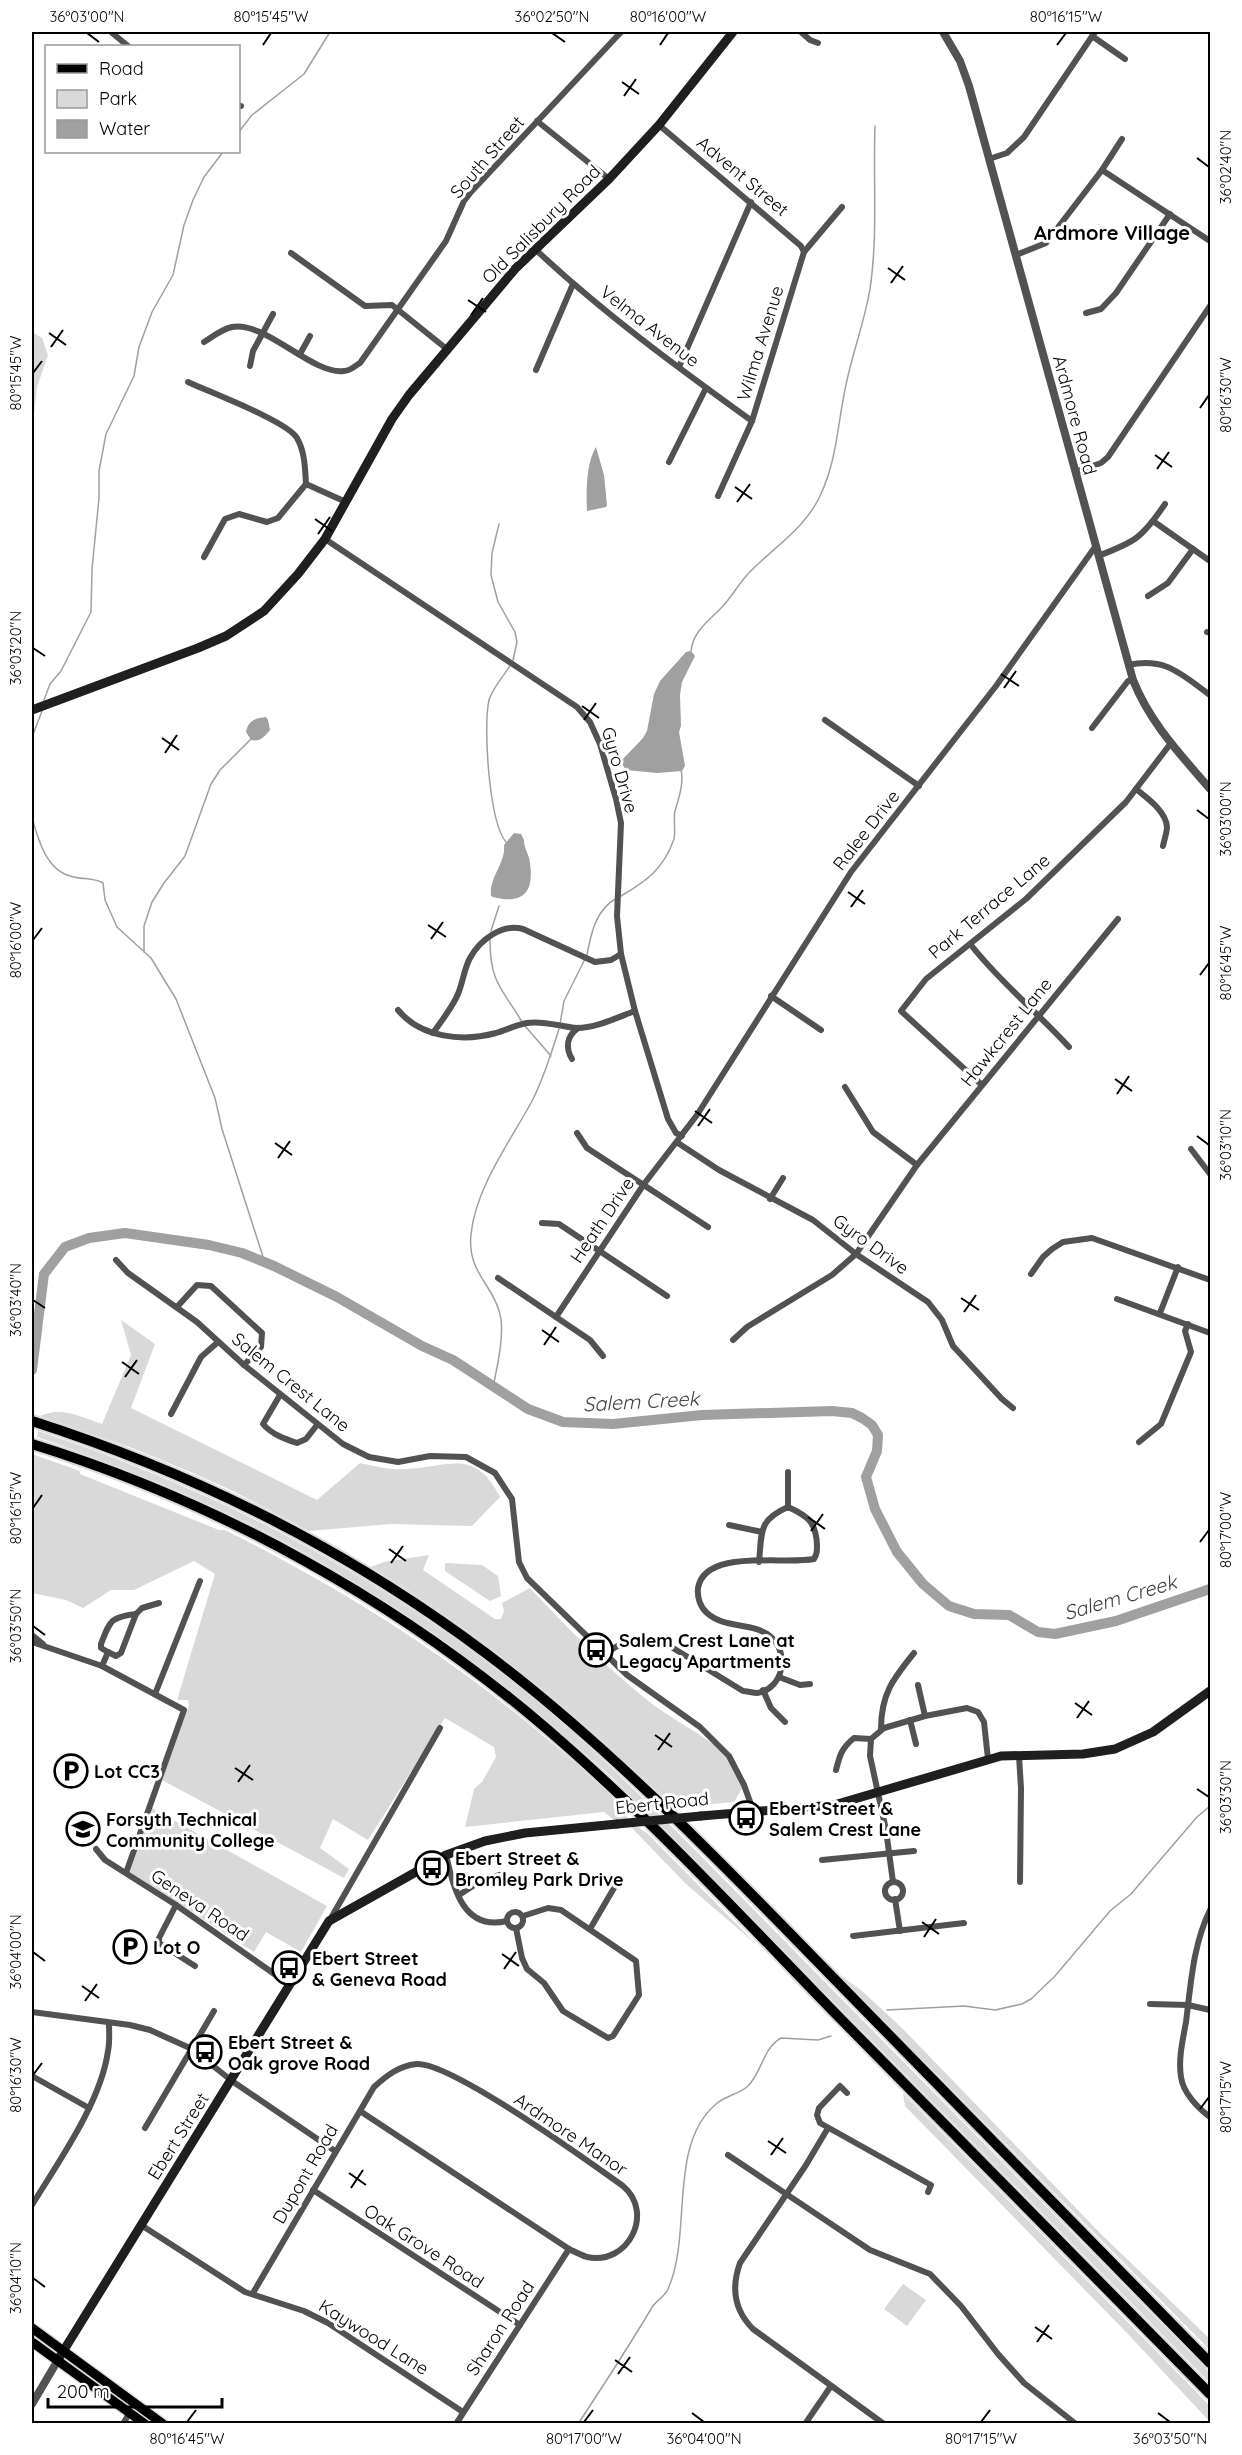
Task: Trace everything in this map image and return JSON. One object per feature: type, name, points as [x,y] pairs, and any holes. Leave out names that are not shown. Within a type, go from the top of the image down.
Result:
[{"type":"highway","points":[[35,1422],[168,1471],[263,1515],[356,1566],[446,1624],[490,1656],[579,1729],[688,1829],[1210,2363]]},
{"type":"highway","points":[[33,1444],[84,1460],[190,1503],[297,1557],[452,1654],[501,1691],[548,1730],[661,1835],[1210,2394]]},
{"type":"main road","name":"Old Salisbury Road","points":[[32,710],[226,636],[264,610],[298,574],[325,539],[392,419],[515,269],[609,179],[659,125],[733,32]]},
{"type":"main road","name":"Ebert Road","points":[[329,1921],[447,1855],[485,1841],[525,1833],[753,1810],[834,1805],[988,1759],[1083,1754],[1127,1745],[1165,1725],[1210,1691]]},
{"type":"main road","name":"Ebert Street","points":[[58,2360],[329,1921]]},
{"type":"main road","points":[[32,2328],[163,2424]]},
{"type":"main road","points":[[32,2342],[145,2424]]},
{"type":"street","points":[[111,32],[127,45]]},
{"type":"street","name":"South Street","points":[[300,354],[328,369],[341,372],[360,363],[446,241],[464,201],[471,192],[621,32]]},
{"type":"street","points":[[801,32],[810,40],[818,43]]},
{"type":"street","name":"Ardmore Road","points":[[943,32],[960,61],[969,86],[1133,680],[1141,701],[1153,721],[1210,789]]},
{"type":"street","points":[[989,159],[1007,153],[1024,137],[1094,34],[1125,59]]},
{"type":"street","points":[[537,121],[609,179]]},
{"type":"street","name":"Advent Street","points":[[659,125],[751,202],[801,246],[804,252]]},
{"type":"street","points":[[1016,255],[1046,243],[1122,140]]},
{"type":"street","points":[[1102,170],[1210,241]]},
{"type":"street","points":[[679,367],[751,202]]},
{"type":"street","name":"Wilma Avenue","points":[[718,496],[752,421],[804,252],[842,207]]},
{"type":"street","points":[[1086,314],[1101,309],[1116,293],[1170,214]]},
{"type":"street","name":"Velma Avenue","points":[[535,249],[573,284],[752,421]]},
{"type":"street","points":[[291,253],[365,306],[392,305],[448,350]]},
{"type":"street","points":[[536,370],[573,284]]},
{"type":"street","points":[[1075,472],[1101,463],[1108,457],[1210,306]]},
{"type":"street","points":[[250,366],[253,351],[273,314]]},
{"type":"street","points":[[204,342],[232,327],[248,328],[300,354],[310,336]]},
{"type":"street","points":[[188,382],[280,424],[296,436],[304,455],[306,484],[278,518],[267,522],[239,514],[225,519],[204,557]]},
{"type":"street","points":[[669,462],[706,388]]},
{"type":"street","points":[[306,484],[346,502]]},
{"type":"street","points":[[1097,551],[1131,543],[1144,533],[1165,504]]},
{"type":"street","points":[[1153,521],[1210,561]]},
{"type":"street","name":"Gyro Drive","points":[[325,539],[576,707],[590,723],[610,774],[621,823],[617,916],[621,954],[635,1011],[668,1119],[680,1139],[719,1170],[813,1220],[856,1254],[928,1302],[942,1320],[953,1346],[1013,1408]]},
{"type":"street","points":[[1148,596],[1168,583],[1193,549]]},
{"type":"street","name":"Ralee Drive","points":[[680,1139],[851,872],[996,686],[1097,551]]},
{"type":"street","points":[[1128,665],[1146,662],[1164,665],[1210,695]]},
{"type":"street","points":[[1092,728],[1128,681],[1133,680]]},
{"type":"street","points":[[825,720],[919,786]]},
{"type":"street","name":"Park Terrace Lane","points":[[982,1085],[901,1011],[926,979],[1026,899],[1136,789],[1171,743]]},
{"type":"street","points":[[1136,789],[1149,800],[1164,819],[1167,826],[1162,846]]},
{"type":"street","name":"Hawkcrest Lane","points":[[733,1340],[747,1327],[832,1275],[856,1254],[917,1165],[1118,919]]},
{"type":"street","points":[[433,1033],[459,992],[470,959],[483,942],[502,929],[513,927],[523,929],[595,962],[611,960],[621,954]]},
{"type":"street","points":[[971,945],[990,969],[1069,1047]]},
{"type":"street","points":[[771,996],[821,1030]]},
{"type":"street","points":[[398,1010],[418,1027],[446,1036],[496,1033],[528,1022],[579,1028]]},
{"type":"street","points":[[572,1059],[568,1052],[568,1043],[573,1032],[579,1028],[635,1011]]},
{"type":"street","points":[[845,1086],[873,1132],[917,1165]]},
{"type":"street","points":[[578,1133],[587,1148],[708,1227]]},
{"type":"street","name":"Heath Drive","points":[[556,1317],[644,1185],[680,1139]]},
{"type":"street","points":[[1191,1149],[1210,1174]]},
{"type":"street","points":[[770,1199],[783,1178]]},
{"type":"street","points":[[542,1222],[559,1224],[667,1296]]},
{"type":"street","points":[[1031,1274],[1043,1257],[1058,1246],[1078,1238],[1092,1238],[1210,1280]]},
{"type":"street","name":"Salem Crest Lane","points":[[116,1260],[128,1273],[197,1322],[244,1365],[343,1444],[369,1457],[398,1462],[430,1456],[466,1456],[495,1473],[512,1499],[519,1562],[527,1578],[627,1675],[700,1727],[729,1756],[753,1810]]},
{"type":"street","points":[[1160,1313],[1178,1267]]},
{"type":"street","points":[[498,1278],[590,1340],[603,1356]]},
{"type":"street","points":[[177,1307],[198,1285],[211,1286],[262,1333],[261,1347],[244,1365]]},
{"type":"street","points":[[1117,1299],[1210,1333]]},
{"type":"street","points":[[1139,1442],[1161,1424],[1191,1352],[1185,1331],[1188,1324]]},
{"type":"street","points":[[171,1414],[201,1357],[218,1342]]},
{"type":"street","points":[[280,1395],[263,1424],[266,1428],[284,1439],[297,1443],[306,1439],[317,1425]]},
{"type":"street","points":[[788,1472],[788,1507]]},
{"type":"street","points":[[606,1654],[630,1640],[649,1637],[660,1640],[743,1691],[757,1693],[769,1688],[779,1677],[783,1656],[778,1643],[760,1630],[718,1620],[702,1608],[698,1596],[699,1586],[703,1576],[719,1564],[814,1559],[817,1555],[816,1531],[809,1520],[788,1507]]},
{"type":"street","points":[[759,1562],[762,1526],[768,1518],[788,1507]]},
{"type":"street","points":[[729,1525],[762,1532]]},
{"type":"street","points":[[154,1694],[200,1581]]},
{"type":"street","points":[[135,1614],[121,1653],[116,1656],[101,1648],[110,1621],[135,1614],[142,1608],[159,1603]]},
{"type":"street","points":[[32,1635],[46,1646]]},
{"type":"street","points":[[32,1642],[102,1665],[184,1710],[126,1873]]},
{"type":"street","points":[[102,1665],[108,1652]]},
{"type":"street","points":[[881,1729],[883,1700],[890,1683],[914,1653]]},
{"type":"street","points":[[779,1677],[800,1685],[810,1684]]},
{"type":"street","points":[[918,1685],[925,1716]]},
{"type":"street","points":[[763,1690],[771,1708],[785,1722]]},
{"type":"street","points":[[893,1882],[879,1793],[870,1756],[871,1739],[881,1729],[925,1716],[967,1708],[978,1712],[984,1722],[988,1759]]},
{"type":"street","points":[[910,1720],[916,1744]]},
{"type":"street","name":"Ebert Street","points":[[329,1921],[440,1728]]},
{"type":"street","points":[[836,1770],[840,1750],[844,1746],[854,1738],[871,1739]]},
{"type":"street","points":[[1019,1756],[1020,1882]]},
{"type":"street","name":"Geneva Road","points":[[96,1849],[105,1860],[176,1905],[290,1985]]},
{"type":"street","points":[[822,1860],[914,1851]]},
{"type":"street","points":[[447,1855],[453,1884],[469,1911],[479,1920],[492,1925],[507,1921]]},
{"type":"street","points":[[459,1895],[482,1880],[500,1875]]},
{"type":"street","points":[[893,1882],[898,1883],[902,1895],[890,1899],[885,1892],[889,1884],[893,1882]]},
{"type":"street","points":[[590,1929],[615,1888]]},
{"type":"street","points":[[895,1899],[900,1930]]},
{"type":"street","points":[[176,1905],[159,1938],[159,1943],[195,1966]]},
{"type":"street","points":[[516,1928],[524,1964],[544,1983],[559,2007],[610,2038],[638,1997],[638,1964],[567,1913],[555,1908],[523,1916]]},
{"type":"street","points":[[1210,1910],[1201,1929],[1188,2005],[1181,2076],[1191,2097],[1210,2117]]},
{"type":"street","points":[[507,1921],[509,1914],[513,1912],[523,1916]]},
{"type":"street","points":[[516,1928],[523,1924],[523,1916]]},
{"type":"street","points":[[507,1921],[509,1925],[516,1928]]},
{"type":"street","points":[[853,1936],[964,1923]]},
{"type":"street","points":[[1150,2004],[1188,2005],[1210,2010]]},
{"type":"street","points":[[145,2128],[214,2011]]},
{"type":"street","points":[[32,2012],[150,2030],[192,2049],[232,2081],[335,2151]]},
{"type":"street","points":[[32,2205],[89,2108],[102,2078],[109,2049],[109,2023]]},
{"type":"street","name":"Ardmore Manor","points":[[360,2111],[584,2256],[597,2258],[610,2255],[624,2248],[632,2237],[637,2222],[635,2206],[627,2189],[531,2124],[445,2071],[417,2064],[388,2074]]},
{"type":"street","name":"Dupont Road","points":[[253,2293],[374,2087],[388,2074]]},
{"type":"street","points":[[32,2076],[89,2108]]},
{"type":"street","points":[[846,2093],[840,2086],[819,2108],[818,2119],[828,2128],[870,2149],[931,2185],[928,2192]]},
{"type":"street","points":[[828,2128],[740,2264],[736,2279],[735,2300],[741,2315],[753,2329],[884,2424]]},
{"type":"street","points":[[728,2155],[870,2250],[930,2274],[961,2306],[1024,2383],[1076,2424]]},
{"type":"street","name":"Oak Grove Road","points":[[313,2190],[520,2325]]},
{"type":"street","name":"Kaywood Lane","points":[[141,2225],[245,2292],[304,2311],[328,2323],[463,2412]]},
{"type":"street","name":"Sharon Road","points":[[456,2424],[570,2249]]},
{"type":"street","name":"Ebert Street","points":[[32,2404],[58,2360]]},
{"type":"street","points":[[805,2424],[831,2386]]},
{"type":"street","points":[[123,2424],[130,2412]]},
{"type":"green space","points":[[32,332],[42,338],[48,355],[37,387],[32,430]]},
{"type":"green space","points":[[121,1320],[155,1344],[131,1408],[317,1500],[360,1463],[397,1469],[445,1464],[469,1465],[480,1471],[490,1481],[500,1497],[472,1526],[391,1524],[309,1531],[233,1491],[188,1471],[132,1448],[40,1416],[64,1412],[102,1424],[131,1355]]},
{"type":"green space","points":[[38,1431],[182,1486],[251,1518],[385,1593],[449,1635],[511,1681],[570,1730],[698,1853],[1210,2373],[1210,2383],[613,1778],[523,1701],[428,1630],[379,1597],[276,1537],[200,1500],[131,1471],[37,1437]]},
{"type":"green space","points":[[32,1454],[80,1471],[80,1474],[219,1530],[225,1530],[354,1601],[437,1654],[516,1713],[594,1779],[613,1798],[628,1819],[614,1820],[604,1812],[465,1827],[474,1789],[482,1782],[496,1757],[494,1747],[445,1718],[368,1840],[333,1819],[320,1848],[349,1869],[344,1878],[162,1780],[189,1705],[188,1700],[177,1700],[215,1574],[194,1561],[134,1590],[111,1590],[83,1608],[66,1600],[32,1593]]},
{"type":"green space","points":[[429,1555],[423,1570],[495,1619],[501,1619],[504,1611],[502,1603],[530,1588],[588,1648],[635,1690],[727,1756],[746,1782],[734,1802],[679,1807],[683,1813],[528,1678],[453,1621],[371,1567],[384,1562]]},
{"type":"green space","points":[[445,1563],[482,1565],[498,1576],[501,1596],[490,1601],[445,1571]]},
{"type":"green space","points":[[152,1808],[327,1906],[301,1952],[266,1932],[254,1952],[130,1872]]},
{"type":"green space","points":[[631,1827],[638,1827],[648,1834],[757,1945],[686,1884]]},
{"type":"green space","points":[[838,1974],[861,1990],[902,2028],[1101,2234],[1210,2339],[1210,2350]]},
{"type":"green space","points":[[903,2093],[1210,2406],[1210,2422],[1128,2334],[905,2106]]},
{"type":"green space","points":[[903,2284],[926,2300],[907,2326],[884,2309]]},
{"type":"water","points":[[596,447],[604,475],[607,505],[587,511],[588,469]]},
{"type":"water","points":[[691,651],[695,656],[682,682],[680,695],[681,726],[679,732],[685,766],[682,771],[657,773],[626,770],[622,764],[623,759],[647,731],[654,694],[660,681],[686,652]]},
{"type":"water","points":[[266,717],[270,730],[259,740],[251,740],[246,732],[248,725],[255,719]]},
{"type":"water","points":[[514,833],[521,834],[524,840],[531,869],[529,886],[521,897],[505,899],[493,897],[491,896],[492,883],[503,858],[504,845]]},
{"type":"waterway","points":[[240,130],[252,115],[304,74],[330,32]]},
{"type":"waterway","points":[[691,651],[698,632],[747,575],[806,519],[814,508],[830,471],[847,382],[870,289],[875,228],[875,126]]},
{"type":"waterway","points":[[44,700],[50,684],[61,671],[91,612],[99,471],[106,434],[134,376],[139,347],[152,312],[173,275],[184,225],[193,200],[204,177],[222,153]]},
{"type":"waterway","points":[[499,524],[492,553],[491,575],[498,602],[515,632],[517,642],[513,660]]},
{"type":"waterway","points":[[506,842],[495,815],[492,795],[487,751],[487,713],[491,695],[511,664]]},
{"type":"waterway","points":[[32,737],[42,711]]},
{"type":"waterway","points":[[144,952],[144,926],[152,902],[185,856],[211,784],[220,770],[252,738]]},
{"type":"waterway","points":[[621,896],[654,873],[670,849],[675,836],[674,814],[681,785],[681,770]]},
{"type":"waterway","points":[[32,818],[44,852],[55,867],[70,876],[103,883],[105,900],[117,927],[151,958],[176,999],[215,1098],[222,1129],[265,1263]]},
{"type":"waterway","points":[[587,955],[599,915],[617,898]]},
{"type":"waterway","points":[[491,931],[499,906]]},
{"type":"waterway","points":[[490,940],[495,976],[522,1022]]},
{"type":"waterway","points":[[560,1024],[564,1001],[585,959]]},
{"type":"waterway","points":[[525,1026],[551,1056]]},
{"type":"waterway","points":[[493,1387],[502,1331],[497,1304],[473,1259],[471,1234],[474,1216],[495,1165],[536,1092],[559,1029]]},
{"type":"waterway","name":"Salem Creek","points":[[32,1370],[44,1274],[65,1247],[89,1238],[125,1233],[209,1245],[242,1253],[337,1297],[422,1346],[453,1360],[528,1409],[563,1422],[613,1424],[702,1415],[832,1411],[852,1413],[872,1425],[878,1435],[877,1451],[866,1477],[875,1509],[897,1552],[923,1584],[949,1606],[974,1614],[1009,1615],[1038,1632],[1055,1634],[1116,1621],[1210,1589]]},
{"type":"waterway","points":[[887,2010],[964,2006],[995,2010],[1022,2004],[1031,1999],[1055,1976],[1110,1911],[1131,1894],[1197,1817],[1210,1806]]},
{"type":"waterway","points":[[578,2424],[653,2306],[668,2289],[675,2267],[679,2242],[686,2166],[691,2143],[701,2122],[716,2104],[748,2086],[770,2048],[781,2038],[818,2040],[831,2036]]},
{"type":"place","name":"Salem Crest Lane at Legacy Apartments","points":[[596,1650]]},
{"type":"place","name":"Lot CC3","points":[[71,1771]]},
{"type":"place","name":"Ebert Street & Salem Crest Lane","points":[[746,1818]]},
{"type":"place","name":"Forsyth Technical Community College","points":[[83,1829]]},
{"type":"place","name":"Ebert Street & Bromley Park Drive","points":[[432,1868]]},
{"type":"place","name":"Lot O","points":[[130,1947]]},
{"type":"place","name":"Ebert Street & Geneva Road","points":[[289,1968]]},
{"type":"place","name":"Ebert Street & Oak grove Road","points":[[205,2052]]},
{"type":"district","name":"Ardmore Village","points":[[1112,232]]}]
